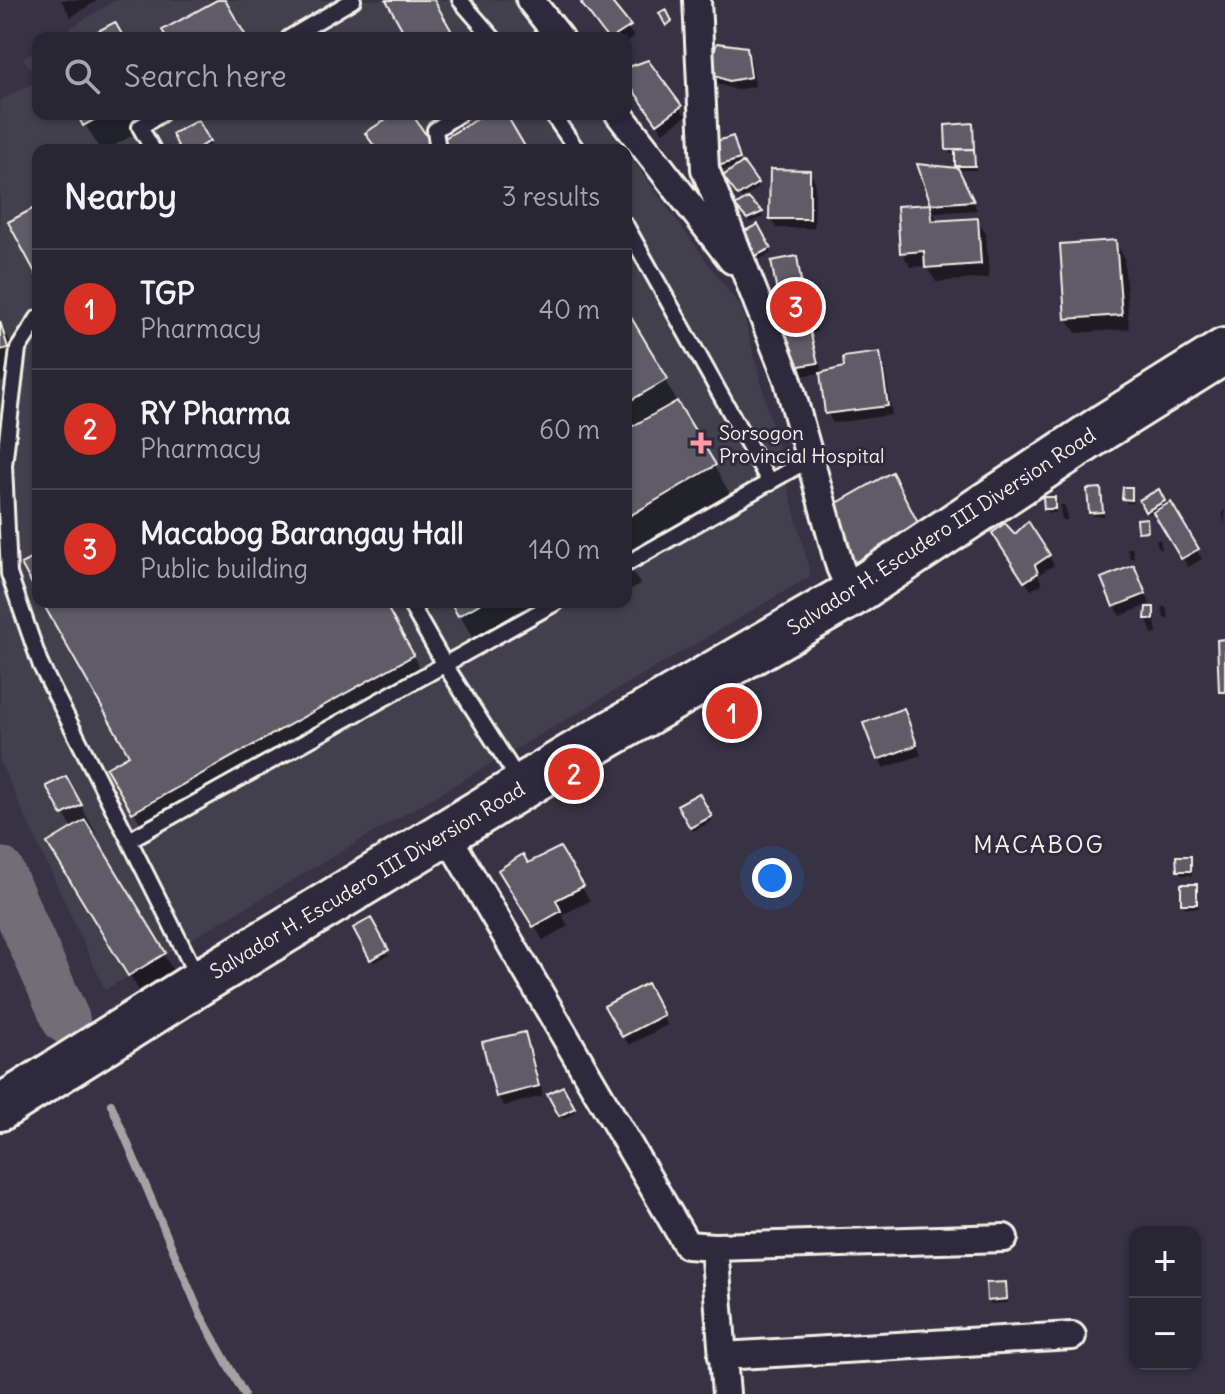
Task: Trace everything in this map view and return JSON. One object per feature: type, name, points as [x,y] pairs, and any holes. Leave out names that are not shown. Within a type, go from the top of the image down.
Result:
[{"type":"highway","name":"Salvador H. Escudero III Diversion Road","points":[[0,1108],[200,982],[523,786],[852,594],[1105,426],[1225,351]]},
{"type":"street","points":[[530,0],[555,32]]},
{"type":"street","points":[[697,0],[705,169],[787,377],[840,567],[852,594]]},
{"type":"street","points":[[624,120],[752,286]]},
{"type":"street","points":[[446,833],[687,1245],[714,1247],[1004,1238]]},
{"type":"street","points":[[714,1247],[726,1394]]},
{"type":"street","points":[[722,1356],[1072,1336]]},
{"type":"lane","points":[[299,32],[353,0]]},
{"type":"lane","points":[[460,0],[488,32]]},
{"type":"lane","points":[[150,144],[140,127],[151,120]]},
{"type":"lane","points":[[437,144],[435,130],[450,120]]},
{"type":"lane","points":[[556,120],[573,144]]},
{"type":"lane","points":[[632,237],[770,483]]},
{"type":"lane","points":[[32,327],[18,349],[4,465],[9,574],[41,666],[200,982]]},
{"type":"lane","points":[[632,561],[810,459]]},
{"type":"lane","points":[[412,608],[445,665],[523,786]]},
{"type":"lane","points":[[129,840],[546,608]]},
{"type":"shaded area","points":[[115,0],[515,0],[539,32],[64,32]]},
{"type":"shaded area","points":[[32,53],[32,72],[23,58]]},
{"type":"shaded area","name":"Sorsogon Provincial Hospital","points":[[32,84],[32,120],[603,120],[621,144],[32,144],[32,608],[632,608],[632,159],[742,309],[811,576],[105,990],[0,762],[0,100]]},
{"type":"building","points":[[217,0],[225,0],[244,32],[163,32]]},
{"type":"building","points":[[386,0],[434,0],[452,32],[404,32]]},
{"type":"building","points":[[586,0],[610,0],[631,26],[622,32],[603,32],[581,3]]},
{"type":"building","points":[[666,9],[672,21],[666,26],[659,13]]},
{"type":"building","points":[[115,22],[121,32],[96,32]]},
{"type":"building","points":[[717,43],[747,47],[751,77],[729,81],[707,73]]},
{"type":"building","points":[[648,60],[682,106],[657,124],[632,89],[632,66]]},
{"type":"building","points":[[80,120],[94,120],[83,126]]},
{"type":"building","points":[[198,120],[210,141],[205,144],[177,144],[172,134]]},
{"type":"building","points":[[385,120],[416,120],[432,144],[373,144],[365,133]]},
{"type":"building","points":[[476,120],[510,120],[524,144],[446,144],[443,139]]},
{"type":"building","points":[[973,123],[974,149],[946,150],[945,125]]},
{"type":"building","points":[[733,136],[740,159],[715,167],[708,144]]},
{"type":"building","points":[[955,149],[974,149],[975,166],[955,166]]},
{"type":"building","points":[[743,162],[758,183],[738,196],[723,176]]},
{"type":"building","points":[[917,164],[958,168],[974,201],[931,204]]},
{"type":"building","points":[[770,169],[810,170],[810,219],[769,219]]},
{"type":"building","points":[[748,198],[763,212],[747,219],[735,206]]},
{"type":"building","points":[[931,204],[932,221],[978,218],[981,264],[925,268],[924,251],[900,253],[897,206]]},
{"type":"building","points":[[32,209],[32,267],[8,222]]},
{"type":"building","points":[[758,224],[771,248],[750,259],[737,235]]},
{"type":"building","points":[[1116,240],[1122,315],[1065,319],[1060,244]]},
{"type":"building","points":[[797,256],[801,281],[777,292],[771,261]]},
{"type":"building","points":[[803,296],[808,312],[788,318],[783,301]]},
{"type":"building","points":[[632,319],[668,379],[632,400]]},
{"type":"building","points":[[807,319],[818,363],[793,367],[783,322]]},
{"type":"building","points":[[0,321],[8,348],[0,350]]},
{"type":"building","points":[[880,352],[888,406],[825,414],[820,373],[844,367],[843,357]]},
{"type":"building","points":[[677,401],[716,465],[632,514],[632,427]]},
{"type":"building","points":[[892,472],[919,525],[850,565],[832,506]]},
{"type":"building","points":[[1123,487],[1132,487],[1132,500],[1122,499]]},
{"type":"building","points":[[1101,488],[1103,512],[1089,513],[1087,489]]},
{"type":"building","points":[[1159,489],[1165,501],[1145,512],[1139,500]]},
{"type":"building","points":[[1043,497],[1055,497],[1055,509],[1044,509]]},
{"type":"building","points":[[1171,502],[1199,549],[1181,559],[1153,512]]},
{"type":"building","points":[[1147,518],[1148,531],[1138,532],[1137,519]]},
{"type":"building","points":[[1028,521],[1050,555],[1035,565],[1038,573],[1024,582],[992,533],[1005,523],[1015,534]]},
{"type":"building","points":[[32,558],[32,584],[21,564]]},
{"type":"building","points":[[1134,565],[1146,594],[1113,607],[1101,578]]},
{"type":"building","points":[[1146,607],[1154,607],[1154,619],[1145,619]]},
{"type":"building","points":[[45,608],[387,608],[414,655],[132,813],[106,768],[129,755]]},
{"type":"building","points":[[453,608],[472,608],[458,616]]},
{"type":"building","points":[[1225,639],[1225,692],[1219,692],[1217,640]]},
{"type":"building","points":[[904,708],[917,745],[877,760],[863,723]]},
{"type":"building","points":[[66,776],[82,805],[62,815],[46,786]]},
{"type":"building","points":[[699,793],[712,816],[690,828],[677,805]]},
{"type":"building","points":[[85,820],[166,953],[128,976],[47,843]]},
{"type":"building","points":[[560,847],[584,886],[556,900],[561,911],[533,927],[498,870],[523,854],[528,863]]},
{"type":"building","points":[[1176,856],[1191,856],[1191,871],[1177,871]]},
{"type":"building","points":[[1181,884],[1197,884],[1197,904],[1181,904]]},
{"type":"building","points":[[371,918],[389,950],[370,960],[353,928]]},
{"type":"building","points":[[647,983],[664,1015],[622,1037],[604,1006]]},
{"type":"building","points":[[525,1032],[539,1086],[496,1097],[482,1042]]},
{"type":"building","points":[[563,1086],[575,1108],[559,1116],[547,1094]]},
{"type":"building","points":[[1006,1282],[1007,1299],[987,1301],[986,1283]]},
{"type":"waterway","points":[[0,871],[66,1020]]},
{"type":"waterway","points":[[111,1104],[201,1316],[244,1394]]},
{"type":"place","name":"Macabog Barangay Hall","points":[[796,307]]},
{"type":"place","name":"Sorsogon Provincial Hospital","points":[[701,443]]},
{"type":"place","name":"TGP","points":[[732,713]]},
{"type":"place","name":"RY Pharma","points":[[574,774]]},
{"type":"district","name":"MACABOG","points":[[1039,844]]}]
